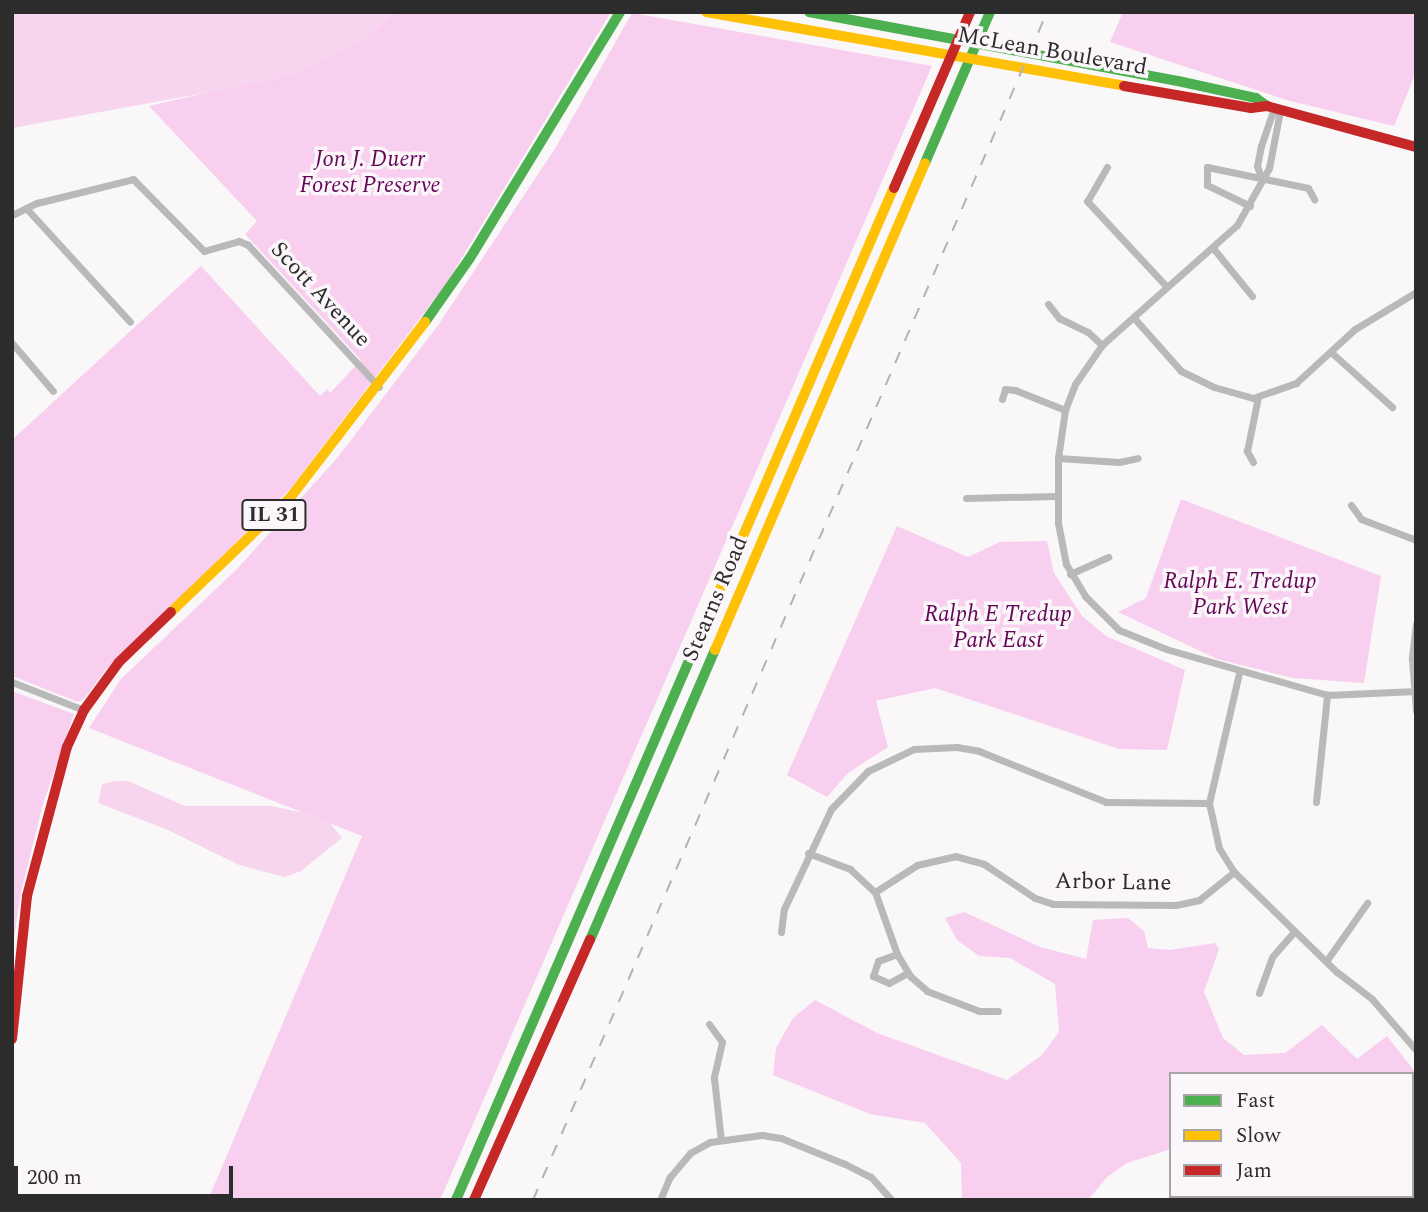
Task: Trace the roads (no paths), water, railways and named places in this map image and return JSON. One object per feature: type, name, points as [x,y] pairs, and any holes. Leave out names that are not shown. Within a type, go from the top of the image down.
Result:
[{"type":"main road","name":"IL 31","points":[[12,1039],[27,896],[67,747],[84,710],[119,662],[290,498],[379,387],[478,246],[620,12]]},
{"type":"main road","name":"McLean Boulevard","points":[[706,12],[1251,108],[1271,107]]},
{"type":"main road","name":"McLean Boulevard","points":[[808,12],[959,37],[1242,95],[1271,107],[1416,147]]},
{"type":"main road","name":"Stearns Road","points":[[456,1200],[970,12]]},
{"type":"main road","name":"Stearns Road","points":[[474,1200],[514,1116],[990,12]]},
{"type":"street","points":[[1261,177],[1257,166],[1271,107]]},
{"type":"street","points":[[1271,107],[1279,117],[1269,168],[1261,177],[1250,206],[1213,248],[1165,285],[1134,318],[1102,345],[1082,373],[1065,410],[1058,457],[1060,545],[1070,574],[1085,596],[1119,630],[1239,673],[1328,695],[1415,691]]},
{"type":"street","points":[[1250,206],[1207,185],[1206,169],[1212,165],[1308,188],[1314,199]]},
{"type":"street","points":[[1107,167],[1087,201],[1165,285]]},
{"type":"street","name":"Scott Avenue","points":[[26,208],[133,179],[204,251],[239,241],[248,245],[379,387]]},
{"type":"street","points":[[12,215],[26,208],[130,322]]},
{"type":"street","points":[[1213,248],[1252,296]]},
{"type":"street","points":[[1134,318],[1181,371],[1214,387],[1258,397],[1296,383],[1332,353],[1355,329],[1416,292]]},
{"type":"street","points":[[1048,304],[1059,318],[1087,332],[1102,345]]},
{"type":"street","points":[[12,343],[53,391]]},
{"type":"street","points":[[1332,353],[1392,407]]},
{"type":"street","points":[[1002,398],[1005,389],[1015,390],[1065,410]]},
{"type":"street","points":[[1253,462],[1247,450],[1258,397]]},
{"type":"street","points":[[1058,457],[1119,462],[1138,458]]},
{"type":"street","points":[[966,498],[1057,496]]},
{"type":"street","points":[[1350,505],[1361,519],[1416,540]]},
{"type":"street","points":[[1070,574],[1108,557]]},
{"type":"street","points":[[1416,624],[1416,710]]},
{"type":"street","points":[[1239,673],[1209,803],[1219,848],[1234,872],[1294,932],[1373,999],[1415,1046]]},
{"type":"street","points":[[12,682],[84,710]]},
{"type":"street","points":[[1316,802],[1328,695]]},
{"type":"street","points":[[781,932],[783,909],[831,809],[867,771],[914,749],[938,746],[979,751],[1107,802],[1209,803]]},
{"type":"street","points":[[808,853],[850,869],[875,892],[897,954],[908,973],[927,991],[979,1011],[998,1012]]},
{"type":"street","name":"Arbor Lane","points":[[875,892],[917,865],[955,856],[984,864],[1035,898],[1053,904],[1176,905],[1199,900],[1234,872]]},
{"type":"street","points":[[1327,960],[1367,903]]},
{"type":"street","points":[[1259,993],[1272,957],[1294,932]]},
{"type":"street","points":[[897,954],[878,961],[873,976],[888,983],[908,973]]},
{"type":"street","points":[[709,1024],[722,1042],[714,1077],[720,1140]]},
{"type":"street","points":[[660,1200],[680,1163],[720,1140],[781,1138],[871,1177],[892,1200]]},
{"type":"railway","points":[[533,1200],[1047,12]]},
{"type":"park label","name":"Jon J. Duerr Forest Preserve","points":[[370,173]]},
{"type":"park label","name":"Ralph E. Tredup Park West","points":[[1240,595]]},
{"type":"park label","name":"Ralph E Tredup Park East","points":[[998,628]]}]
